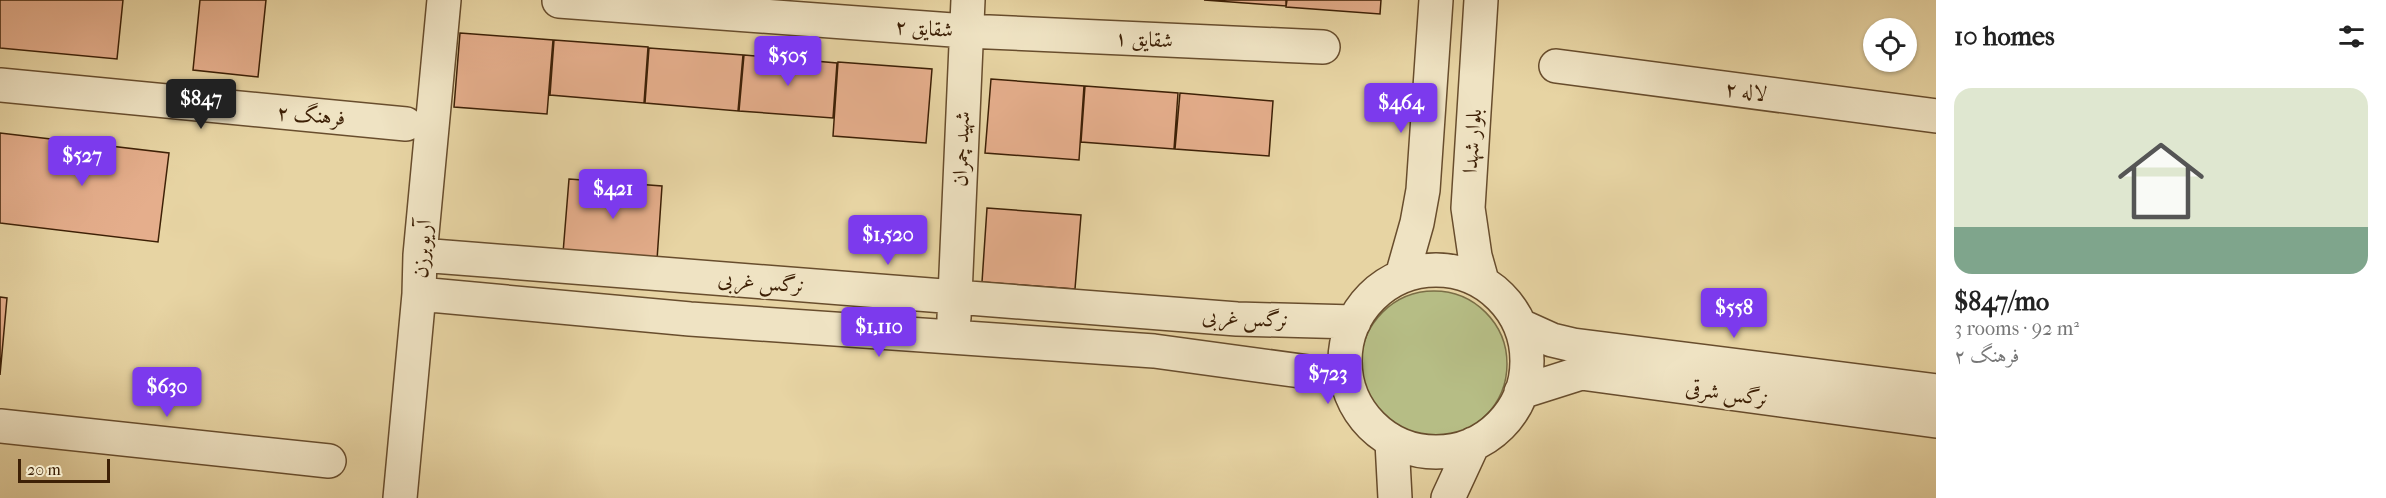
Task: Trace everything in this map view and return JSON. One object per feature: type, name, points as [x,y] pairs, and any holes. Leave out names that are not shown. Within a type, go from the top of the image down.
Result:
[{"type":"street","name":"آریوبرزن","points":[[400,498],[444,0]]},
{"type":"street","points":[[1402,276],[1417,223],[1423,190],[1436,0]]},
{"type":"street","name":"بلوار شهدا","points":[[1481,0],[1468,208],[1475,256],[1482,281]]},
{"type":"street","name":"شقایق ۲","points":[[559,1],[967,16]]},
{"type":"street","name":"شقایق ۱","points":[[967,16],[1323,47]]},
{"type":"street","name":"شهید چمران","points":[[953,338],[967,16]]},
{"type":"street","name":"لاله ۲","points":[[1556,66],[1936,116]]},
{"type":"street","name":"فرهنگ ۲","points":[[0,85],[406,124]]},
{"type":"street","name":"نرگس غربی","points":[[420,255],[1237,319],[1353,322]]},
{"type":"street","points":[[1428,269],[1456,271],[1482,281],[1505,300],[1521,326],[1528,353],[1526,382],[1515,409],[1492,434],[1460,449],[1426,452],[1392,441],[1370,425],[1354,402],[1345,376],[1345,344],[1356,315],[1375,291],[1402,276],[1428,269]]},
{"type":"street","name":"نرگس غربی","points":[[419,294],[690,319],[1154,351],[1345,376]]},
{"type":"street","name":"نرگس شرقی","points":[[1521,326],[1552,340],[1573,345],[1936,390]]},
{"type":"street","name":"نرگس شرقی","points":[[1521,392],[1581,372],[1936,421]]},
{"type":"street","points":[[0,426],[329,461]]},
{"type":"street","points":[[1392,441],[1395,498]]},
{"type":"street","points":[[1448,498],[1473,444]]},
{"type":"green space","points":[[1434,291],[1462,297],[1485,313],[1501,336],[1507,364],[1501,392],[1485,415],[1462,431],[1434,437],[1406,431],[1383,415],[1367,392],[1361,364],[1367,336],[1383,313],[1406,297]]},
{"type":"building","points":[[0,0],[123,0],[117,59],[0,48]]},
{"type":"building","points":[[200,0],[266,0],[258,77],[193,70]]},
{"type":"building","points":[[1204,0],[1286,0],[1286,6]]},
{"type":"building","points":[[1287,0],[1381,0],[1380,14],[1286,7]]},
{"type":"building","points":[[460,33],[553,40],[547,114],[454,107]]},
{"type":"building","points":[[554,40],[648,47],[644,103],[550,95]]},
{"type":"building","points":[[649,48],[743,55],[738,111],[645,103]]},
{"type":"building","points":[[744,55],[837,63],[833,118],[739,111]]},
{"type":"building","points":[[838,62],[932,69],[926,143],[833,136]]},
{"type":"building","points":[[991,79],[1084,86],[1079,160],[985,153]]},
{"type":"building","points":[[1085,86],[1178,93],[1174,149],[1081,142]]},
{"type":"building","points":[[1180,93],[1273,101],[1269,156],[1175,149]]},
{"type":"building","points":[[0,133],[169,153],[158,242],[0,223]]},
{"type":"building","points":[[569,179],[662,186],[657,260],[563,253]]},
{"type":"building","points":[[987,208],[1081,215],[1075,289],[982,282]]},
{"type":"building","points":[[0,297],[7,298],[0,375]]}]
